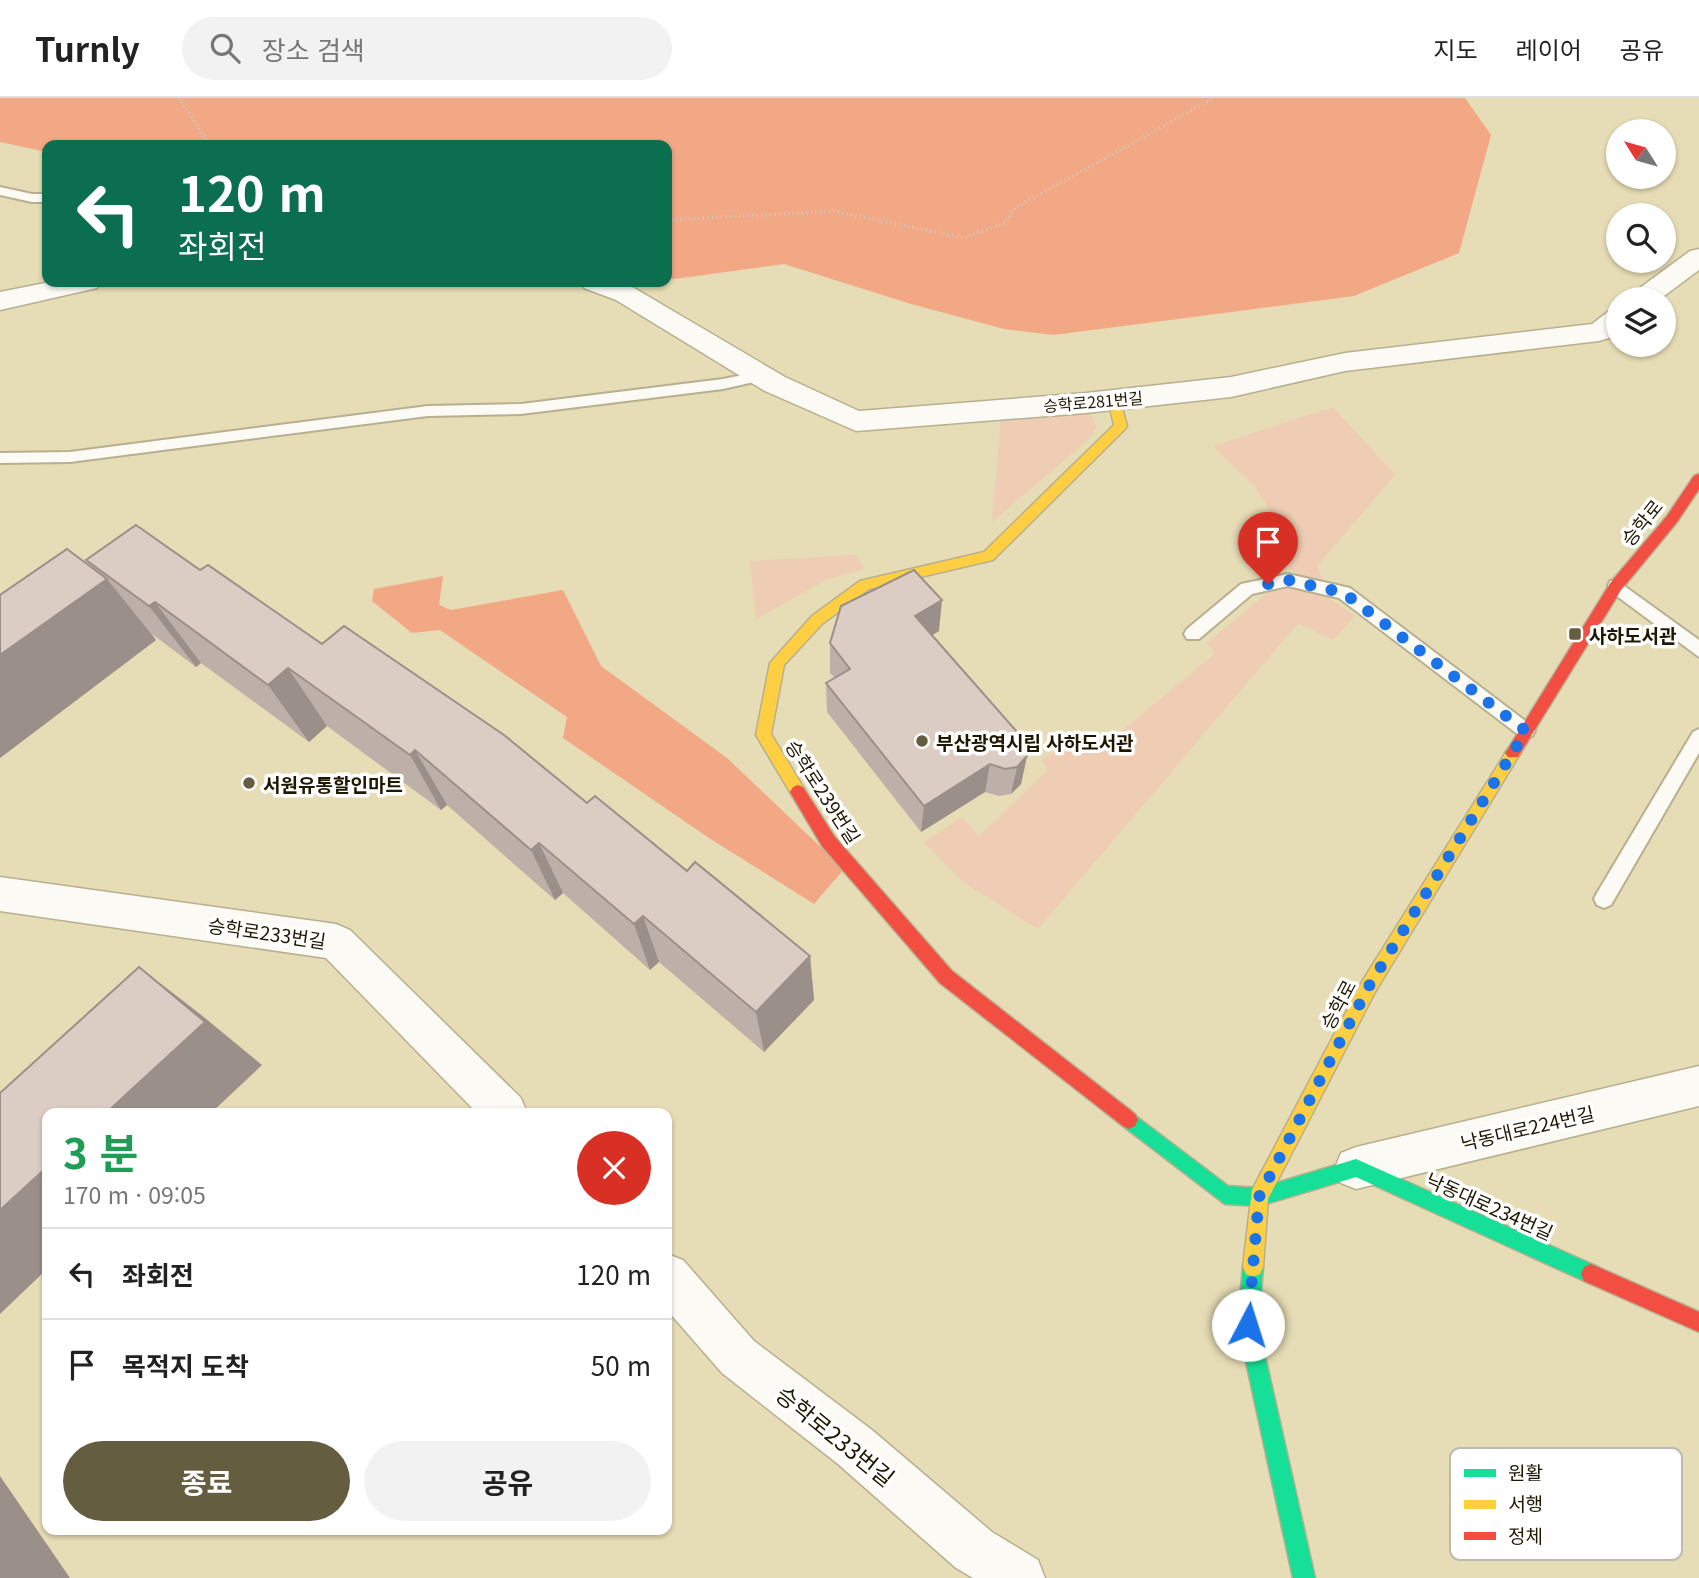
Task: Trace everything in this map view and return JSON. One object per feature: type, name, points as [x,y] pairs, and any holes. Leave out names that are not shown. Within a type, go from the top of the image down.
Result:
[{"type":"street","points":[[1659,287],[1699,257]]},
{"type":"street","points":[[0,301],[65,287]]},
{"type":"street","name":"승학로281번길","points":[[606,287],[625,294],[762,376],[856,421],[1114,400],[1231,387],[1345,362],[1588,334],[1599,332],[1606,327]]},
{"type":"street","name":"승학로239번길","points":[[1114,400],[1121,426],[988,556],[865,585],[817,620],[778,663],[763,736],[828,841],[946,977],[1226,1195],[1259,1197]]},
{"type":"street","name":"승학로","points":[[1304,1578],[1248,1325],[1259,1197],[1369,986],[1616,586],[1672,519],[1699,479]]},
{"type":"street","points":[[1672,519],[1690,524]]},
{"type":"street","name":"승학로233번길","points":[[0,894],[336,942],[501,1108]]},
{"type":"street","name":"낙동대로224번길","points":[[1356,1168],[1699,1086]]},
{"type":"street","points":[[1259,1197],[1356,1168]]},
{"type":"street","name":"낙동대로234번길","points":[[1356,1168],[1699,1322]]},
{"type":"street","name":"승학로233번길","points":[[672,1282],[738,1357],[855,1447],[974,1550],[1020,1578]]},
{"type":"lane","points":[[0,191],[42,198]]},
{"type":"lane","points":[[0,458],[70,457],[428,411],[520,409],[723,384],[762,376]]},
{"type":"lane","points":[[1193,634],[1247,589],[1288,580],[1344,593],[1526,731]]},
{"type":"lane","points":[[1616,586],[1699,650]]},
{"type":"lane","points":[[1604,899],[1699,737]]},
{"type":"path","points":[[179,98],[207,140]]},
{"type":"path","points":[[672,220],[834,211],[964,238],[1005,223],[1015,208],[1214,98]]},
{"type":"shaded area","points":[[0,98],[1465,98],[1491,135],[1459,253],[1354,296],[1054,335],[1004,329],[911,304],[784,264],[672,279],[672,140],[42,140],[42,151],[0,142]]},
{"type":"shaded area","points":[[1333,407],[1395,475],[1318,565],[1324,588],[1301,577],[1274,549],[1286,537],[1256,488],[1213,446]]},
{"type":"shaded area","points":[[1088,410],[1097,427],[1087,441],[992,522],[1001,418]]},
{"type":"shaded area","points":[[856,555],[864,569],[828,579],[756,619],[750,561]]},
{"type":"shaded area","points":[[443,576],[439,605],[451,610],[563,590],[601,666],[727,758],[844,869],[814,904],[709,838],[563,738],[567,717],[440,630],[412,633],[372,601],[374,589]]},
{"type":"shaded area","points":[[1292,581],[1313,587],[1355,616],[1333,640],[1298,623],[1038,929],[963,882],[924,842],[962,817],[979,836],[1048,770],[1041,760],[1079,738],[1098,751],[1215,653],[1207,643],[1267,593]]},
{"type":"building","points":[[136,525],[200,570],[208,565],[322,644],[344,626],[504,735],[587,803],[595,796],[687,871],[695,862],[810,956],[756,1012],[643,916],[634,924],[539,843],[531,850],[415,750],[410,755],[288,668],[268,685],[155,602],[149,606],[86,560]]},
{"type":"building","points":[[67,549],[107,579],[0,655],[0,595]]},
{"type":"building","name":"부산광역시립 사하도서관","points":[[914,570],[942,600],[915,616],[1025,741],[1027,756],[1017,767],[1005,769],[990,764],[924,806],[826,683],[850,669],[830,643],[841,606]]},
{"type":"building","points":[[139,967],[205,1022],[111,1108],[42,1108],[42,1172],[0,1210],[0,1093]]},
{"type":"traffic: fast","points":[[1129,1120],[1225,1195],[1259,1197],[1356,1168],[1591,1274]]},
{"type":"traffic: fast","points":[[1253,1267],[1248,1325],[1304,1578]]},
{"type":"traffic: slow","points":[[798,792],[763,735],[777,663],[817,620],[865,585],[988,556],[1121,426],[1114,400]]},
{"type":"traffic: slow","points":[[1253,1267],[1259,1197],[1369,986],[1513,753]]},
{"type":"traffic: jam","points":[[1513,753],[1616,586],[1672,519],[1699,479]]},
{"type":"traffic: jam","points":[[798,792],[828,841],[946,977],[1129,1120]]},
{"type":"traffic: jam","points":[[1591,1274],[1699,1322]]},
{"type":"place","name":"사하도서관","points":[[1575,634]]},
{"type":"place","name":"부산광역시립 사하도서관","points":[[922,741]]},
{"type":"place","name":"서원유통할인마트","points":[[249,783]]},
{"type":"route","points":[[1248,1325],[1259,1197],[1369,986],[1526,731],[1344,593],[1288,580],[1268,584]]}]
